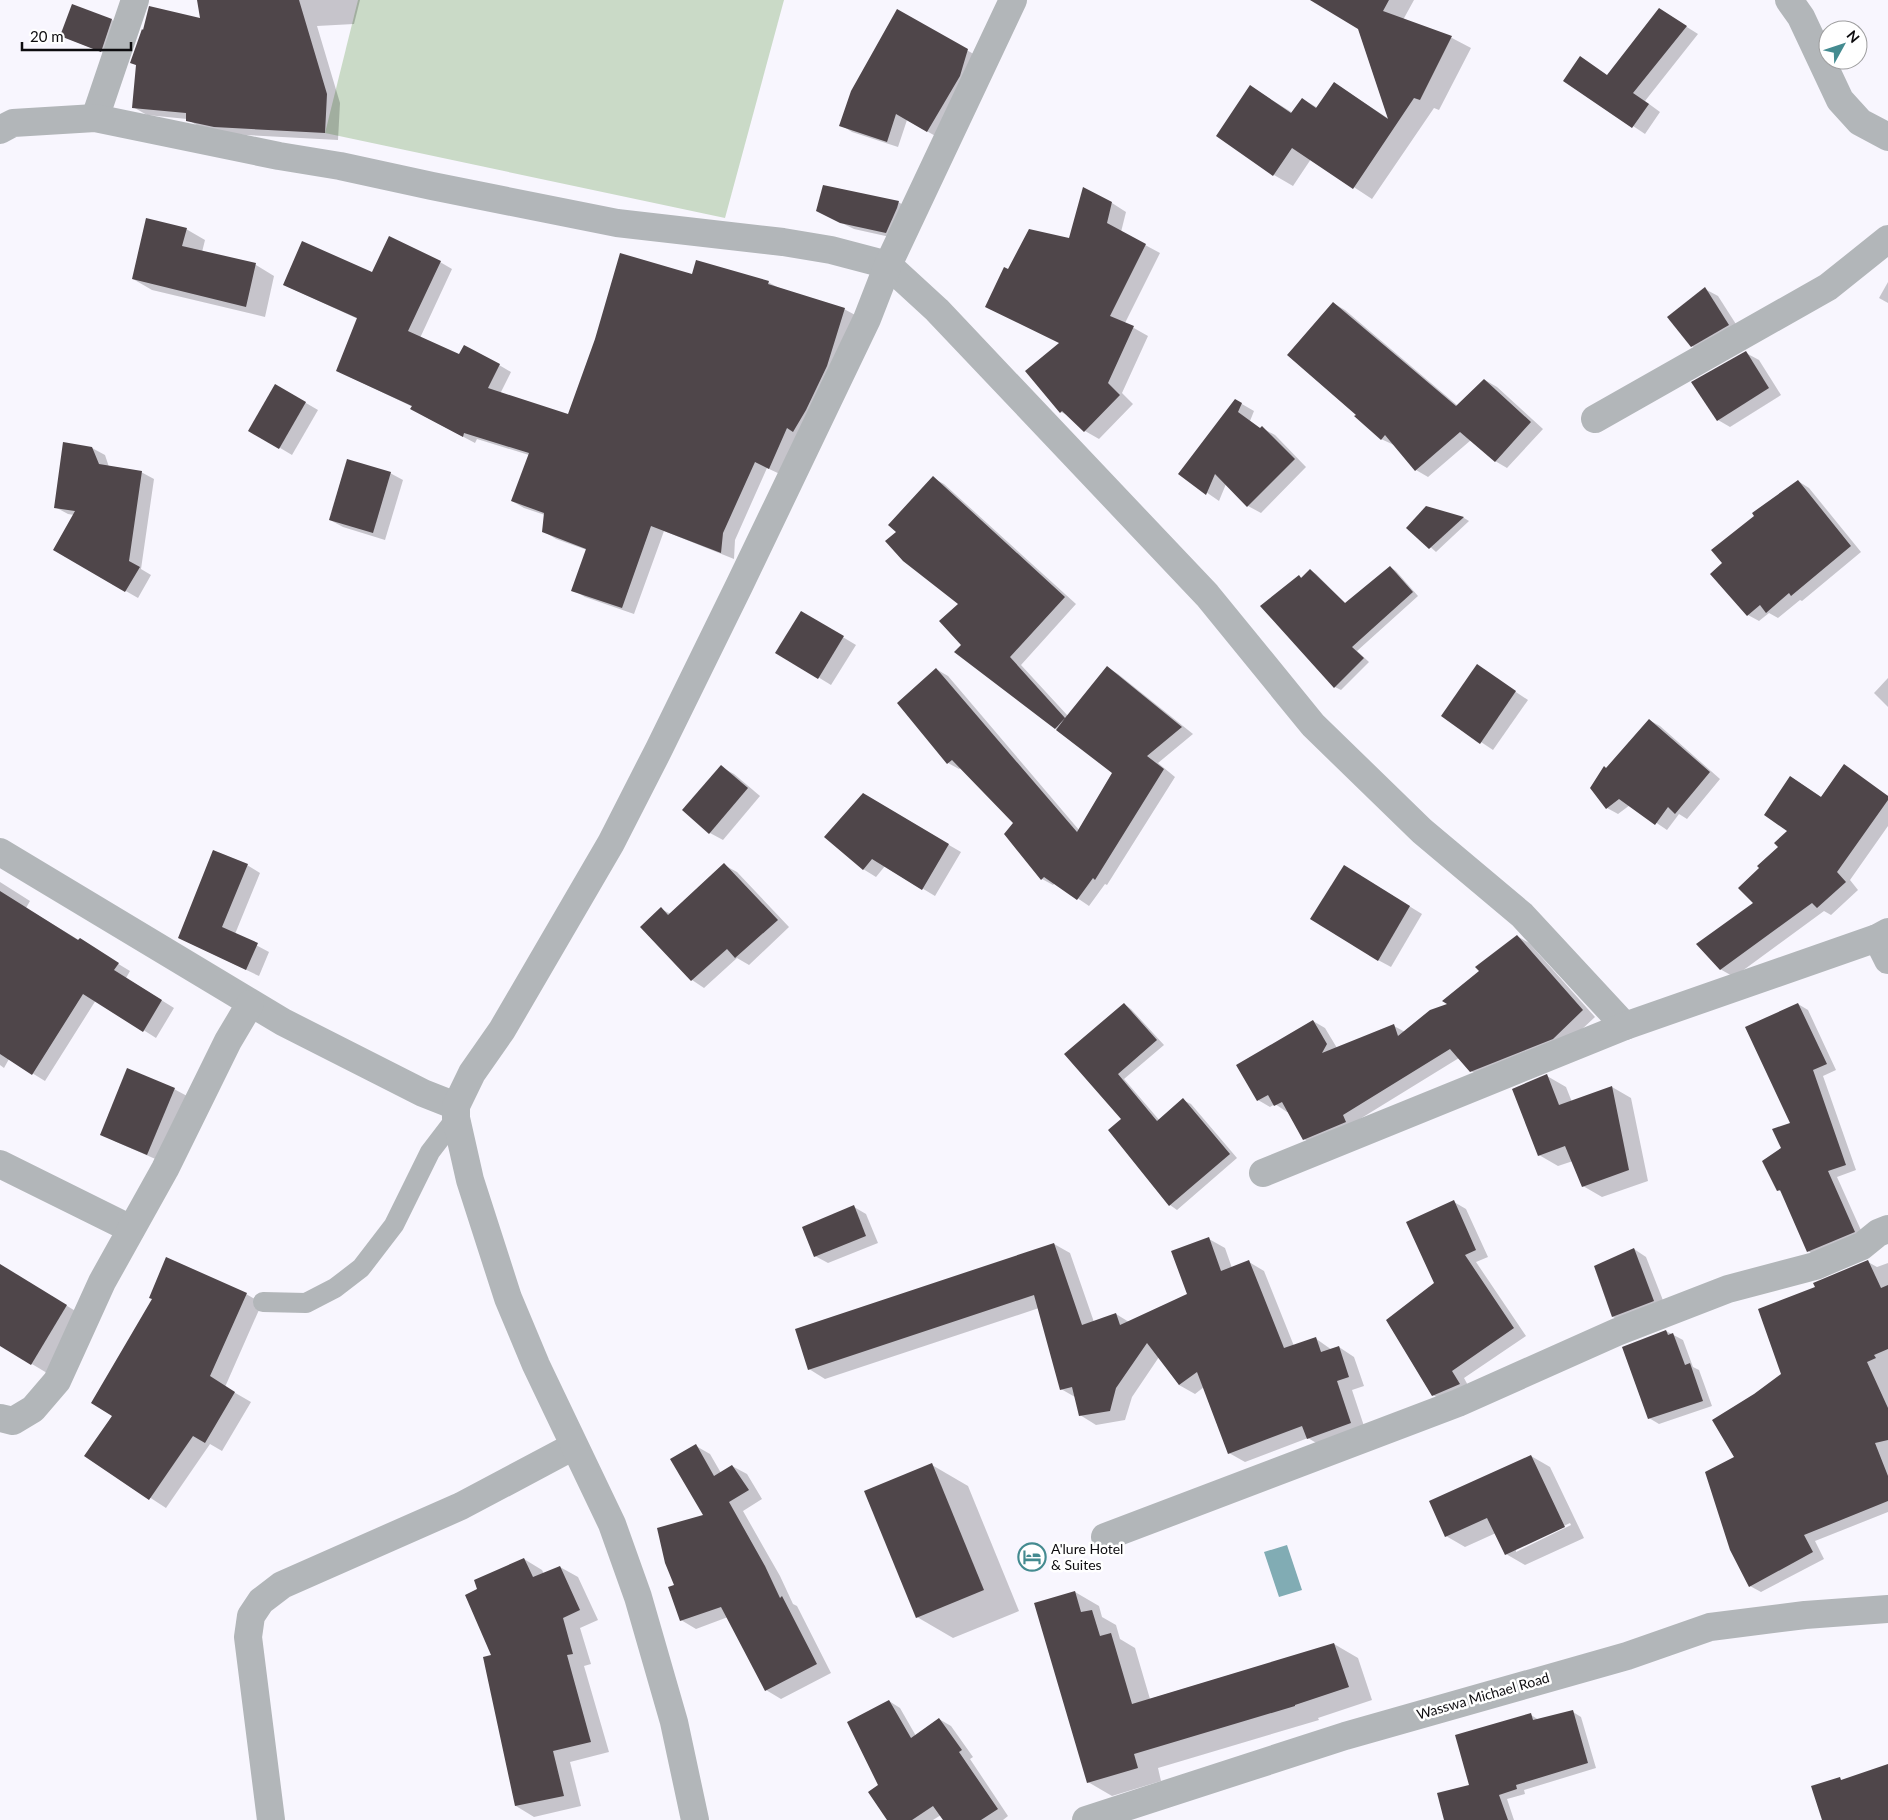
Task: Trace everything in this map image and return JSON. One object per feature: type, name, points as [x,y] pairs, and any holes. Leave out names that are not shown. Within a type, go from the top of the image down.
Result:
[{"type":"street","points":[[95,118],[135,0]]},
{"type":"street","points":[[695,1820],[674,1722],[638,1597],[612,1524],[536,1365],[508,1298],[470,1180],[456,1112],[472,1073],[502,1030],[611,843],[659,750],[867,318],[888,265],[1013,0]]},
{"type":"street","points":[[1789,0],[1801,17],[1840,100],[1860,122],[1888,137]]},
{"type":"street","points":[[0,130],[13,123],[95,118],[617,223],[821,248],[888,265],[937,310],[1207,595],[1313,725],[1422,831],[1522,914],[1624,1026]]},
{"type":"street","points":[[1595,418],[1828,287],[1888,239]]},
{"type":"street","points":[[0,852],[250,1004],[423,1093],[456,1112]]},
{"type":"street","points":[[1263,1173],[1624,1026],[1885,937]]},
{"type":"street","points":[[0,1418],[13,1422],[24,1416],[33,1409],[57,1381],[102,1282],[165,1169],[228,1041],[250,1004]]},
{"type":"street","points":[[0,1164],[131,1229]]},
{"type":"street","points":[[1105,1537],[1458,1403],[1617,1332],[1728,1289],[1815,1266],[1862,1246],[1878,1233],[1888,1229]]},
{"type":"street","points":[[271,1820],[248,1637],[251,1616],[261,1601],[282,1585],[461,1506],[574,1446]]},
{"type":"street","name":"Wasswa Michael Road","points":[[1086,1820],[1345,1736],[1627,1656],[1710,1627],[1805,1615],[1888,1609]]},
{"type":"lane","points":[[263,1302],[306,1303],[335,1288],[361,1268],[394,1226],[430,1152],[456,1112]]},
{"type":"green space","points":[[358,0],[784,0],[725,218],[325,133]]},
{"type":"water","points":[[1287,1545],[1302,1590],[1279,1597],[1264,1552]]},
{"type":"building","points":[[197,0],[299,0],[327,94],[325,133],[214,127],[186,121],[186,113],[132,108],[136,65],[130,63],[143,30],[149,6],[200,18]]},
{"type":"building","points":[[1310,0],[1389,0],[1383,11],[1452,36],[1420,100],[1414,98],[1353,189],[1292,148],[1273,176],[1216,136],[1250,85],[1291,113],[1302,98],[1316,108],[1334,82],[1388,119],[1358,29]]},
{"type":"building","points":[[72,4],[112,19],[101,52],[60,36]]},
{"type":"building","points":[[1659,8],[1687,26],[1633,93],[1649,104],[1632,128],[1563,81],[1580,56],[1607,75]]},
{"type":"building","points":[[897,9],[968,49],[960,76],[927,132],[896,114],[887,142],[839,126],[851,91]]},
{"type":"building","points":[[823,185],[899,201],[886,233],[840,223],[816,211]]},
{"type":"building","points":[[1083,187],[1112,202],[1107,223],[1146,244],[1110,316],[1134,326],[1108,383],[1120,395],[1084,432],[1062,411],[1060,413],[1025,371],[1059,343],[985,307],[1004,267],[1008,269],[1029,229],[1069,238]]},
{"type":"building","points":[[146,218],[187,228],[182,246],[256,263],[246,307],[132,279]]},
{"type":"building","points":[[389,236],[441,261],[408,331],[459,354],[464,345],[500,364],[488,388],[568,414],[595,339],[620,253],[692,274],[696,260],[769,281],[768,284],[845,308],[827,366],[806,410],[793,432],[787,428],[769,469],[755,462],[723,533],[721,553],[651,526],[622,608],[571,591],[586,549],[542,532],[544,513],[511,501],[529,453],[464,433],[463,437],[410,409],[412,406],[336,371],[357,318],[283,285],[302,241],[372,272]]},
{"type":"building","points":[[1705,287],[1729,325],[1691,347],[1667,317]]},
{"type":"building","points":[[1333,302],[1456,406],[1484,379],[1531,422],[1495,462],[1460,432],[1415,471],[1385,435],[1381,440],[1354,416],[1356,415],[1287,355]]},
{"type":"building","points":[[1746,351],[1769,388],[1717,421],[1691,382]]},
{"type":"building","points":[[275,384],[306,402],[279,449],[248,431]]},
{"type":"building","points":[[1235,399],[1242,403],[1238,412],[1260,428],[1262,426],[1295,459],[1247,507],[1215,474],[1206,495],[1178,474]]},
{"type":"building","points":[[63,442],[92,447],[99,464],[142,471],[129,561],[140,567],[125,592],[53,550],[75,511],[54,508]]},
{"type":"building","points":[[347,459],[391,472],[373,533],[329,520]]},
{"type":"building","points":[[933,476],[1065,597],[1010,657],[1065,718],[1055,729],[954,652],[961,645],[939,621],[958,604],[903,561],[885,541],[896,532],[888,525]]},
{"type":"building","points":[[1798,480],[1851,546],[1791,596],[1789,593],[1766,613],[1760,605],[1747,616],[1710,574],[1722,563],[1711,550],[1754,516],[1752,513]]},
{"type":"building","points":[[1426,506],[1464,517],[1429,549],[1406,528]]},
{"type":"building","points":[[1390,566],[1413,592],[1352,647],[1364,658],[1334,688],[1260,606],[1299,575],[1301,578],[1310,569],[1345,603]]},
{"type":"building","points":[[801,611],[844,636],[818,679],[775,653]]},
{"type":"building","points":[[1477,664],[1516,691],[1480,744],[1441,716]]},
{"type":"building","points":[[1107,666],[1182,727],[1147,756],[1164,769],[1095,880],[1093,878],[1077,900],[1044,877],[1041,880],[1004,834],[1013,823],[952,760],[947,764],[897,703],[936,668],[1077,832],[1112,773],[1056,730]]},
{"type":"building","points":[[1649,719],[1710,772],[1675,814],[1668,807],[1655,825],[1619,799],[1606,809],[1590,788],[1604,766],[1606,768]]},
{"type":"building","points":[[1844,764],[1888,796],[1888,800],[1837,872],[1846,882],[1817,908],[1812,903],[1720,970],[1696,944],[1753,903],[1738,888],[1759,868],[1757,866],[1778,847],[1774,843],[1787,831],[1764,815],[1790,776],[1821,797]]},
{"type":"building","points":[[721,765],[748,788],[709,834],[682,810]]},
{"type":"building","points":[[863,793],[949,844],[922,890],[872,859],[863,870],[824,837]]},
{"type":"building","points":[[213,850],[248,864],[222,927],[258,943],[246,970],[178,938]]},
{"type":"building","points":[[724,863],[778,920],[735,958],[727,949],[691,981],[640,927],[661,907],[668,915]]},
{"type":"building","points":[[1344,865],[1410,906],[1378,961],[1310,919]]},
{"type":"building","points":[[0,891],[78,940],[80,938],[119,963],[114,970],[162,1000],[143,1032],[83,994],[32,1075],[0,1054]]},
{"type":"building","points":[[1517,935],[1583,1010],[1553,1039],[1470,1072],[1450,1049],[1343,1115],[1346,1122],[1303,1140],[1282,1102],[1274,1106],[1268,1095],[1257,1101],[1236,1065],[1313,1020],[1327,1044],[1322,1053],[1394,1024],[1398,1036],[1430,1010],[1447,1004],[1442,1001],[1479,971],[1475,967]]},
{"type":"building","points":[[1124,1003],[1157,1040],[1118,1074],[1157,1121],[1183,1098],[1230,1154],[1169,1206],[1108,1130],[1121,1119],[1064,1054]]},
{"type":"building","points":[[1798,1003],[1827,1064],[1813,1070],[1846,1165],[1828,1171],[1855,1232],[1807,1252],[1780,1190],[1777,1191],[1762,1161],[1781,1148],[1772,1129],[1790,1123],[1745,1027]]},
{"type":"building","points":[[127,1068],[175,1088],[147,1155],[100,1135]]},
{"type":"building","points":[[1547,1074],[1559,1105],[1612,1086],[1629,1170],[1582,1187],[1565,1146],[1538,1156],[1512,1089]]},
{"type":"building","points":[[1454,1200],[1476,1250],[1465,1255],[1514,1328],[1452,1371],[1460,1384],[1432,1396],[1386,1320],[1434,1283],[1406,1222]]},
{"type":"building","points":[[854,1205],[866,1236],[814,1257],[802,1227]]},
{"type":"building","points":[[1209,1237],[1221,1271],[1249,1260],[1284,1348],[1316,1337],[1321,1352],[1339,1346],[1349,1377],[1337,1381],[1351,1423],[1307,1439],[1302,1426],[1228,1454],[1197,1372],[1179,1385],[1147,1343],[1116,1388],[1110,1411],[1079,1416],[1072,1387],[1060,1390],[1034,1295],[808,1370],[795,1329],[1054,1243],[1082,1325],[1116,1313],[1120,1325],[1187,1294],[1171,1251]]},
{"type":"building","points":[[1634,1248],[1654,1301],[1612,1317],[1594,1266]]},
{"type":"building","points":[[166,1257],[247,1293],[210,1376],[235,1392],[205,1443],[193,1436],[149,1500],[84,1456],[112,1416],[91,1403],[152,1299],[149,1298]]},
{"type":"building","points":[[1868,1260],[1881,1288],[1888,1285],[1888,1349],[1874,1355],[1876,1358],[1867,1362],[1888,1408],[1888,1440],[1875,1443],[1888,1476],[1888,1501],[1804,1535],[1813,1552],[1749,1587],[1730,1550],[1705,1472],[1734,1457],[1712,1420],[1754,1394],[1781,1374],[1758,1309],[1815,1287],[1813,1283]]},
{"type":"building","points":[[0,1264],[67,1305],[31,1365],[0,1346]]},
{"type":"building","points":[[1666,1330],[1668,1335],[1673,1333],[1685,1365],[1690,1363],[1703,1401],[1648,1419],[1622,1347]]},
{"type":"building","points":[[696,1444],[714,1476],[732,1465],[749,1490],[729,1502],[765,1566],[780,1598],[782,1596],[817,1664],[765,1691],[721,1607],[680,1621],[668,1587],[674,1585],[665,1563],[657,1528],[703,1515],[670,1459]]},
{"type":"building","points":[[1531,1455],[1565,1527],[1505,1555],[1487,1518],[1445,1537],[1429,1501]]},
{"type":"building","points":[[932,1463],[984,1590],[916,1618],[864,1491]]},
{"type":"building","points":[[524,1558],[533,1577],[560,1566],[580,1610],[563,1618],[573,1654],[567,1655],[591,1742],[553,1751],[564,1796],[515,1806],[483,1657],[491,1655],[465,1595],[477,1589],[474,1580]]},
{"type":"building","points":[[1075,1591],[1081,1612],[1092,1610],[1100,1636],[1111,1633],[1132,1704],[1334,1643],[1349,1687],[1295,1706],[1134,1754],[1138,1768],[1087,1783],[1034,1603]]},
{"type":"building","points":[[889,1700],[911,1738],[939,1718],[962,1750],[959,1752],[998,1809],[981,1820],[943,1820],[933,1806],[912,1820],[887,1820],[868,1792],[878,1785],[847,1722]]},
{"type":"building","points":[[1573,1710],[1588,1763],[1516,1785],[1517,1789],[1499,1795],[1508,1820],[1444,1820],[1437,1793],[1469,1785],[1455,1735],[1531,1713],[1533,1720]]},
{"type":"building","points":[[1888,1764],[1888,1820],[1822,1820],[1811,1786],[1840,1777],[1841,1780]]},
{"type":"place","name":"A'lure Hotel & Suites","points":[[1032,1557]]}]
